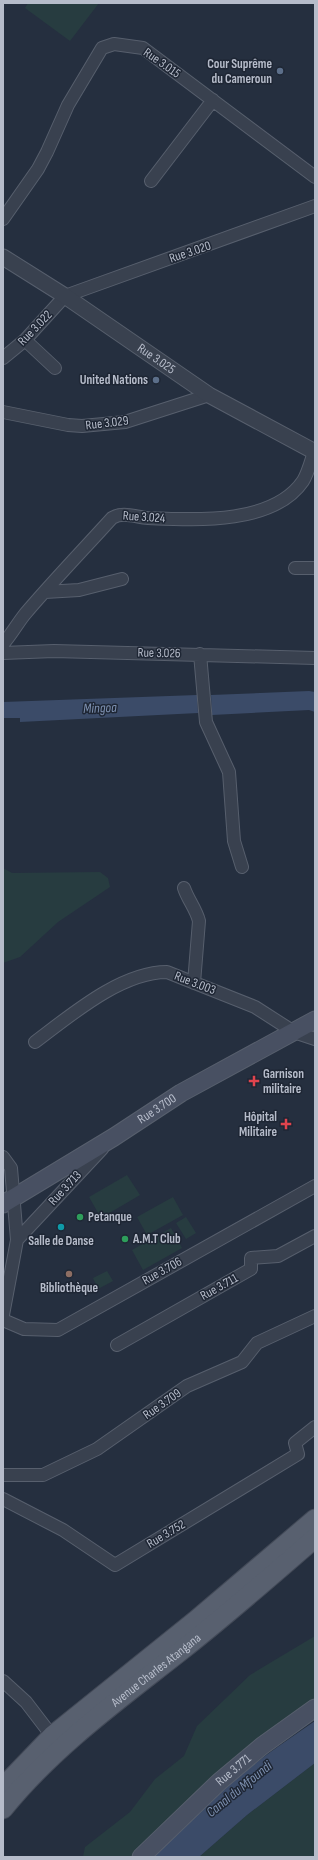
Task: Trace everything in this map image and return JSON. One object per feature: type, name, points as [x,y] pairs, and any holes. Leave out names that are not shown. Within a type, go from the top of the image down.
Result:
[{"type":"main road","name":"Rue 3.700","points":[[8,1201],[114,1137],[181,1093],[315,1020]]},
{"type":"main road","name":"Avenue Charles Atangana","points":[[3,1787],[52,1736],[195,1622],[315,1519]]},
{"type":"main road","name":"Avenue Charles Atangana","points":[[3,1809],[18,1791],[61,1748],[203,1634],[315,1538]]},
{"type":"main road","name":"Rue 3.771","points":[[141,1857],[219,1782],[262,1746],[315,1708]]},
{"type":"street","name":"Rue 3.015","points":[[3,219],[48,152],[68,105],[102,48],[114,44],[143,48],[315,177]]},
{"type":"street","points":[[151,181],[213,100]]},
{"type":"street","name":"Rue 3.020","points":[[65,296],[315,206]]},
{"type":"street","name":"Rue 3.025","points":[[3,257],[65,296],[209,396],[315,452]]},
{"type":"street","name":"Rue 3.022","points":[[3,358],[25,340],[65,296]]},
{"type":"street","points":[[25,340],[55,368]]},
{"type":"street","name":"Rue 3.029","points":[[3,412],[68,426],[82,426],[125,422],[209,396]]},
{"type":"street","name":"Rue 3.024","points":[[3,644],[12,634],[24,615],[117,515],[123,514],[191,520],[236,516],[265,509],[291,495],[304,480],[315,452]]},
{"type":"street","points":[[296,568],[315,568]]},
{"type":"street","points":[[45,592],[80,590],[122,579]]},
{"type":"street","name":"Rue 3.026","points":[[3,653],[54,650],[315,658]]},
{"type":"street","points":[[200,654],[206,722],[230,772],[234,841],[242,867]]},
{"type":"street","points":[[184,888],[188,901],[197,913],[198,921],[194,983]]},
{"type":"street","name":"Rue 3.003","points":[[35,1042],[61,1022],[115,986],[156,972],[167,972],[255,1007],[294,1032],[315,1039]]},
{"type":"street","name":"Rue 3.713","points":[[17,1240],[114,1137]]},
{"type":"street","points":[[3,1156],[11,1168],[8,1201],[17,1240],[3,1315]]},
{"type":"street","name":"Rue 3.706","points":[[3,1320],[24,1329],[58,1330],[315,1186]]},
{"type":"street","name":"Rue 3.711","points":[[117,1344],[251,1269],[251,1258],[278,1256],[315,1236]]},
{"type":"street","name":"Rue 3.709","points":[[3,1475],[43,1475],[97,1449],[187,1386],[242,1362],[257,1343],[315,1316]]},
{"type":"street","name":"Rue 3.752","points":[[3,1499],[63,1530],[115,1565],[298,1454],[295,1443],[315,1427]]},
{"type":"street","points":[[3,1681],[26,1702],[52,1736]]},
{"type":"green space","points":[[28,3],[99,3],[70,41],[25,8]]},
{"type":"green space","points":[[3,868],[12,873],[100,872],[108,878],[110,887],[58,922],[20,957],[3,963]]},
{"type":"green space","points":[[127,1175],[140,1195],[101,1218],[89,1197]]},
{"type":"green space","points":[[173,1197],[183,1215],[147,1235],[137,1217]]},
{"type":"green space","points":[[186,1217],[196,1233],[186,1239],[176,1223]]},
{"type":"green space","points":[[171,1228],[182,1248],[143,1270],[132,1250]]},
{"type":"green space","points":[[107,1271],[113,1281],[98,1289],[93,1278]]},
{"type":"green space","points":[[315,1636],[315,1701],[133,1857],[83,1857],[85,1847],[130,1812],[155,1779],[184,1756],[197,1726],[250,1675]]},
{"type":"green space","points":[[315,1763],[315,1857],[199,1857],[247,1815]]},
{"type":"water","points":[[315,692],[315,712],[309,710],[212,715],[211,695]]},
{"type":"water","name":"Mingoa","points":[[197,695],[198,713],[20,722],[20,718],[3,718],[3,702]]},
{"type":"water","name":"Canal du Mfoundi","points":[[315,1721],[315,1763],[247,1815],[199,1857],[154,1857],[180,1830],[250,1767]]},
{"type":"place","name":"Cour Suprême du Cameroun","points":[[280,71]]},
{"type":"place","name":"United Nations","points":[[156,380]]},
{"type":"place","name":"Garnison militaire","points":[[254,1081]]},
{"type":"place","name":"Hôpital Militaire","points":[[286,1124]]},
{"type":"place","name":"Petanque","points":[[80,1217]]},
{"type":"place","name":"Salle de Danse","points":[[61,1227]]},
{"type":"place","name":"A.M.T Club","points":[[125,1239]]},
{"type":"place","name":"Bibliothèque","points":[[69,1274]]}]
